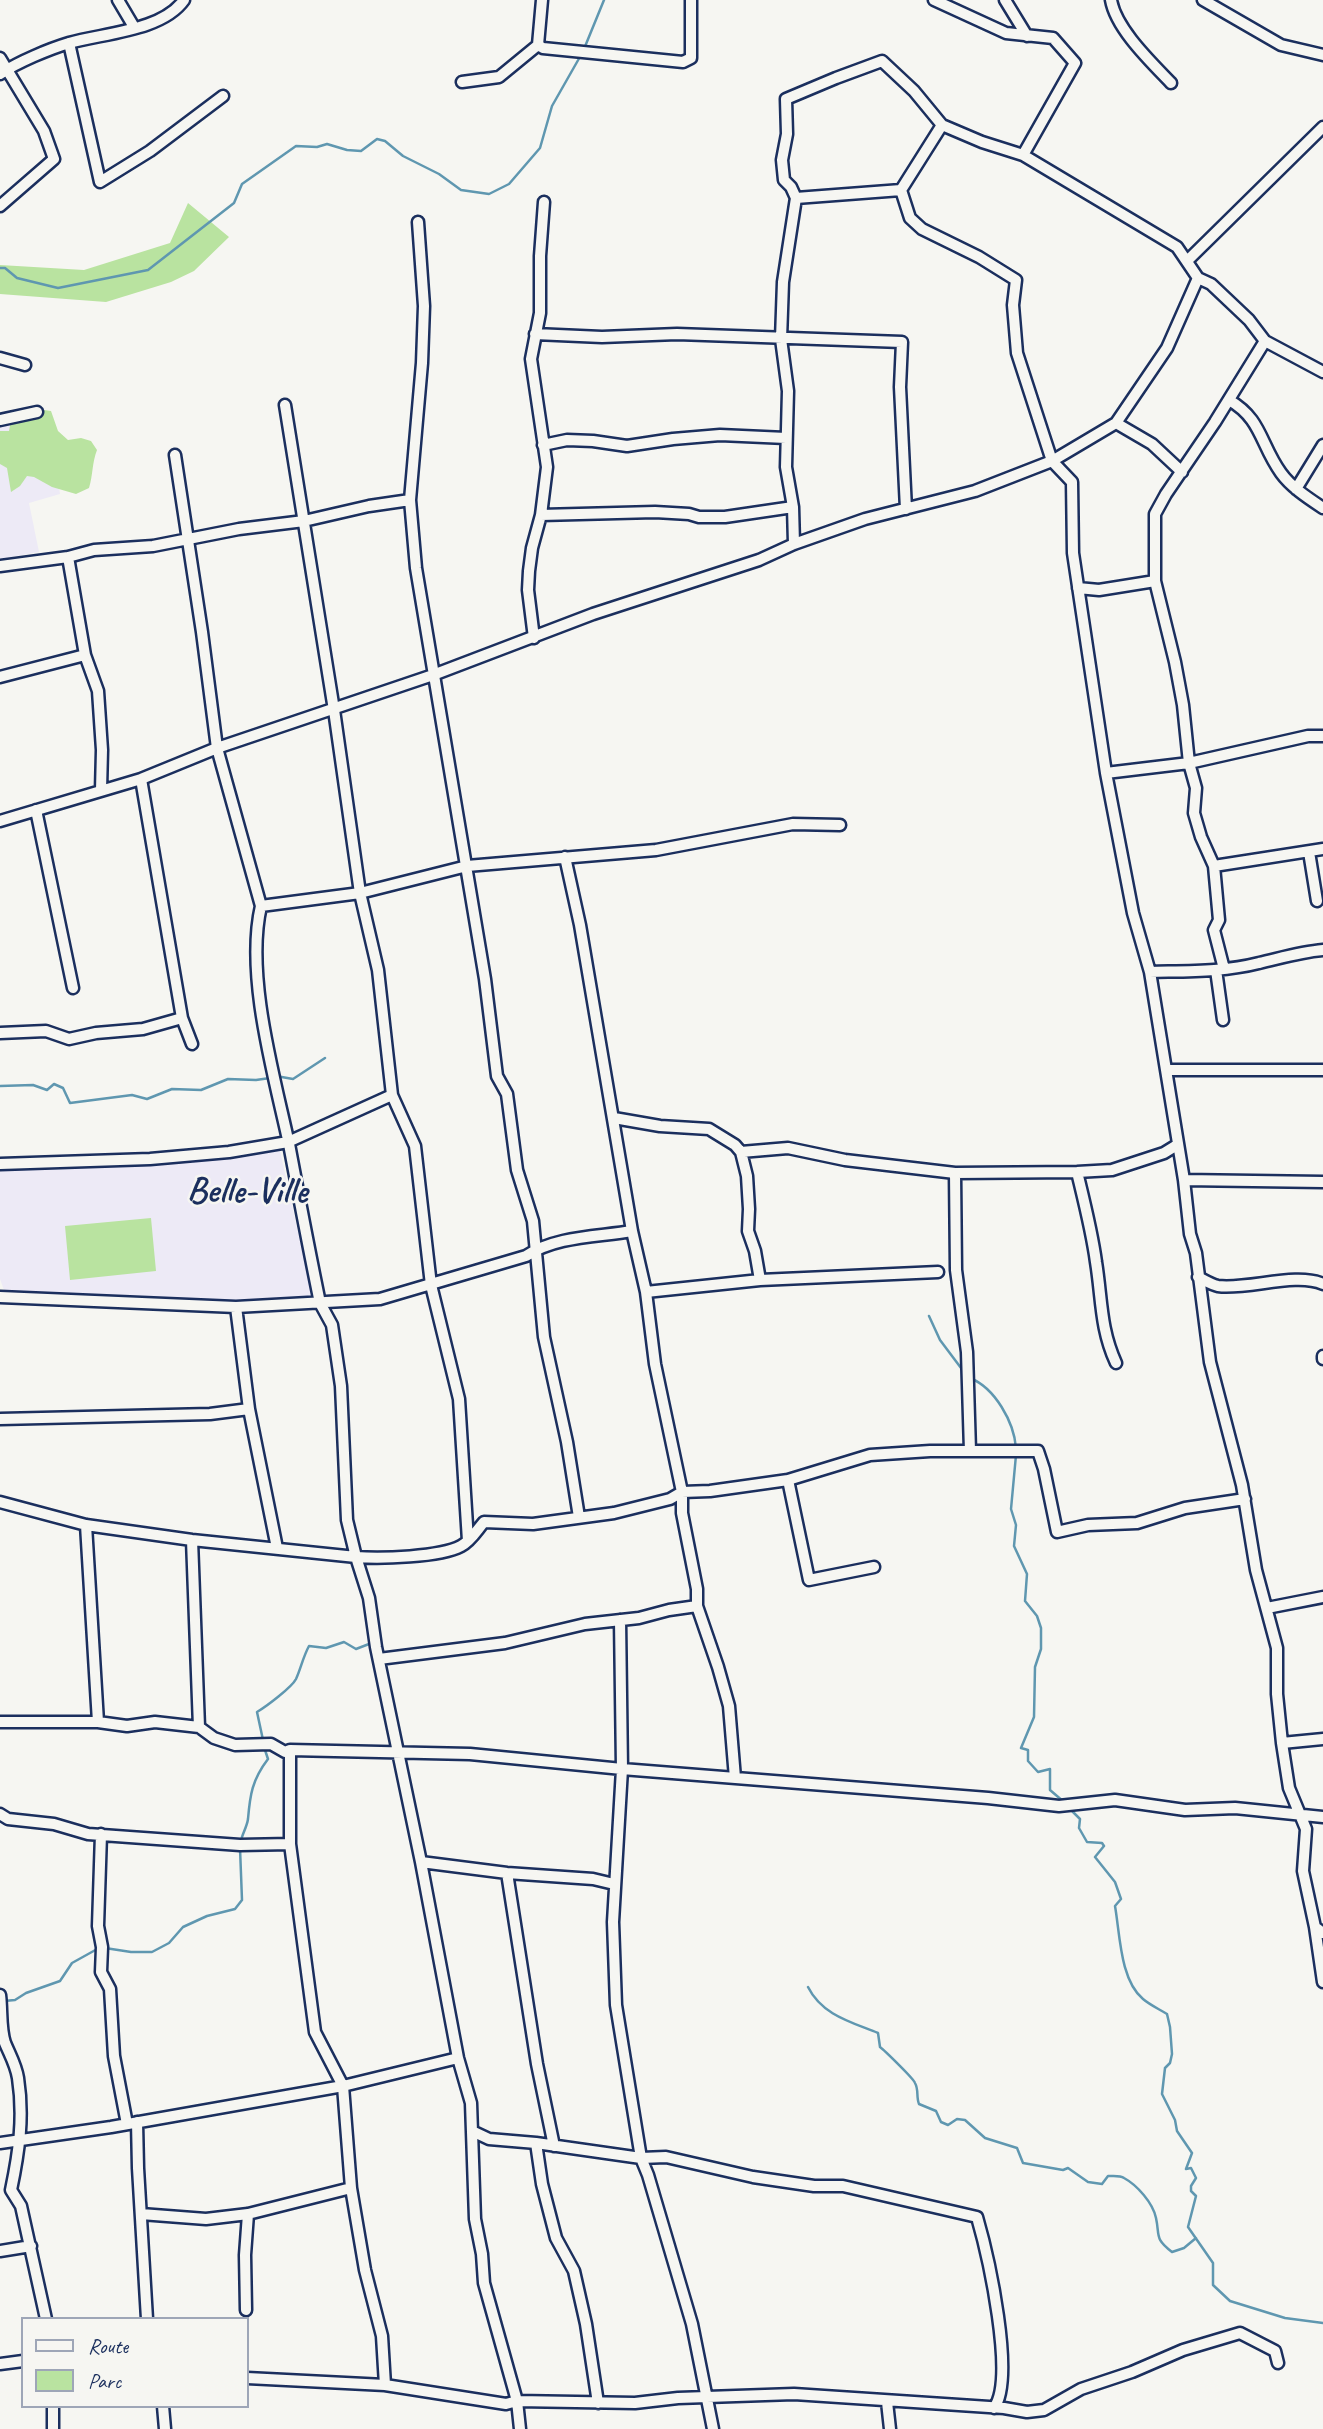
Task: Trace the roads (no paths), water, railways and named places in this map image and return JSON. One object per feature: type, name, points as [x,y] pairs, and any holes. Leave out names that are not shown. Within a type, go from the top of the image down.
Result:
[{"type":"street","points":[[118,0],[134,27]]},
{"type":"street","points":[[4,72],[69,43],[102,37],[159,20],[184,0]]},
{"type":"street","points":[[462,82],[499,77],[538,45],[542,0]]},
{"type":"street","points":[[538,45],[543,48],[683,62],[691,58],[691,0]]},
{"type":"street","points":[[934,0],[1006,33],[1053,38],[1075,63],[1023,155]]},
{"type":"street","points":[[1005,0],[1027,36]]},
{"type":"street","points":[[1111,0],[1113,12],[1125,30],[1171,83]]},
{"type":"street","points":[[1203,0],[1281,45],[1323,55]]},
{"type":"street","points":[[69,43],[100,182],[150,151],[223,96]]},
{"type":"street","points":[[0,58],[4,72],[44,131],[54,159],[0,206]]},
{"type":"street","points":[[794,544],[793,507],[786,467],[788,391],[781,339],[783,282],[796,198],[784,180],[782,160],[787,134],[786,99],[882,61],[914,91],[942,125],[1023,155],[1177,247],[1198,278],[1211,284],[1248,320],[1265,341],[1323,372]]},
{"type":"street","points":[[901,190],[942,125]]},
{"type":"street","points":[[1187,261],[1323,127]]},
{"type":"street","points":[[796,198],[901,190]]},
{"type":"street","points":[[901,190],[910,218],[922,229],[1016,280],[1013,305],[1017,353],[1052,461],[1072,482],[1073,553],[1106,773],[1133,913],[1150,972],[1184,1180],[1190,1234],[1196,1253],[1210,1362],[1245,1499],[1256,1570],[1277,1648],[1277,1694],[1282,1743],[1289,1788],[1306,1829],[1303,1871],[1319,1930],[1323,1982]]},
{"type":"street","points":[[534,638],[528,590],[531,548],[541,515],[547,467],[531,359],[540,313],[544,202]]},
{"type":"street","points":[[418,222],[424,306],[422,363],[410,500],[416,568],[467,866],[497,1076],[507,1094],[517,1170],[533,1222],[544,1338],[565,1430],[579,1517]]},
{"type":"street","points":[[0,821],[141,779],[217,748],[433,675],[593,614],[759,560],[794,544],[864,519],[975,491],[1052,461],[1116,423],[1167,348],[1198,278]]},
{"type":"street","points":[[535,334],[602,337],[677,334],[902,342],[900,387],[906,509]]},
{"type":"street","points":[[1223,1020],[1214,930],[1219,920],[1214,866],[1194,813],[1196,788],[1189,763],[1175,662],[1155,581],[1155,514],[1265,341]]},
{"type":"street","points":[[0,359],[25,365]]},
{"type":"street","points":[[1228,400],[1244,409],[1251,417],[1271,459],[1283,476],[1323,508]]},
{"type":"street","points":[[285,405],[334,710],[359,893],[378,970],[392,1095],[415,1146],[431,1285],[459,1399],[468,1541]]},
{"type":"street","points":[[0,420],[37,412]]},
{"type":"street","points":[[1116,423],[1152,444],[1182,472]]},
{"type":"street","points":[[543,445],[567,440],[627,446],[720,435],[786,438]]},
{"type":"street","points":[[1296,489],[1323,445]]},
{"type":"street","points":[[175,454],[217,748],[261,906],[256,928],[257,977],[272,1070],[320,1303],[332,1325],[341,1386],[347,1520],[369,1598],[458,2058],[471,2103],[475,2219],[482,2253],[484,2283],[517,2401],[520,2429]]},
{"type":"street","points":[[0,566],[68,557],[94,550],[153,546],[239,528],[304,521],[410,500]]},
{"type":"street","points":[[541,515],[654,512],[725,517],[793,507]]},
{"type":"street","points":[[68,557],[85,655],[98,691],[102,750],[101,790]]},
{"type":"street","points":[[1078,589],[1098,590],[1155,581]]},
{"type":"street","points":[[0,677],[85,655]]},
{"type":"street","points":[[1106,773],[1189,763],[1308,736],[1323,736]]},
{"type":"street","points":[[141,779],[182,1018],[192,1044]]},
{"type":"street","points":[[36,810],[74,988]]},
{"type":"street","points":[[261,906],[359,893],[467,866],[656,850],[793,824],[840,825]]},
{"type":"street","points":[[1214,866],[1323,849]]},
{"type":"street","points":[[1309,852],[1317,901]]},
{"type":"street","points":[[565,857],[580,925],[632,1231],[646,1292],[655,1364],[682,1492],[682,1513],[698,1590],[696,1606],[729,1706],[735,1778]]},
{"type":"street","points":[[1150,972],[1220,969],[1259,964],[1289,955],[1323,950]]},
{"type":"street","points":[[0,1033],[46,1031],[69,1039],[96,1033],[143,1030],[182,1018]]},
{"type":"street","points":[[1166,1070],[1323,1070]]},
{"type":"street","points":[[0,1164],[150,1159],[229,1152],[288,1143],[392,1095]]},
{"type":"street","points":[[614,1118],[660,1126],[709,1129],[735,1145],[741,1152],[749,1198],[748,1231],[760,1280]]},
{"type":"street","points":[[741,1152],[788,1148],[845,1160],[956,1173],[1112,1170],[1164,1153],[1177,1145]]},
{"type":"street","points":[[1077,1171],[1097,1264],[1100,1308],[1108,1345],[1116,1363]]},
{"type":"street","points":[[956,1173],[956,1270],[967,1352],[970,1451]]},
{"type":"street","points":[[1184,1180],[1323,1182]]},
{"type":"street","points":[[0,1297],[236,1307],[380,1299],[526,1256],[536,1249],[556,1243],[632,1231]]},
{"type":"street","points":[[646,1292],[760,1280],[939,1272]]},
{"type":"street","points":[[1198,1277],[1217,1286],[1286,1281],[1317,1281],[1323,1284]]},
{"type":"street","points":[[236,1307],[249,1409],[277,1548]]},
{"type":"street","points":[[0,1419],[209,1413],[249,1409]]},
{"type":"street","points":[[0,1502],[86,1525],[192,1540],[379,1559],[460,1547],[484,1522],[533,1524],[614,1513],[670,1499],[682,1492],[710,1491],[788,1480],[870,1455],[930,1451],[1038,1451],[1057,1532],[1088,1525],[1138,1523],[1185,1508],[1245,1499]]},
{"type":"street","points":[[788,1480],[809,1580],[874,1567]]},
{"type":"street","points":[[86,1525],[98,1722]]},
{"type":"street","points":[[192,1540],[200,1727]]},
{"type":"street","points":[[1267,1608],[1323,1597]]},
{"type":"street","points":[[379,1659],[505,1643],[585,1624],[696,1606]]},
{"type":"street","points":[[620,1620],[622,1769],[613,1922],[616,2005],[641,2158],[692,2324],[713,2429]]},
{"type":"street","points":[[0,1722],[98,1722],[127,1726],[155,1722],[200,1727],[215,1738],[235,1745],[271,1744],[285,1752],[398,1751],[470,1754],[1059,1806],[1115,1800],[1185,1810],[1235,1808],[1323,1817]]},
{"type":"street","points":[[1282,1743],[1323,1739]]},
{"type":"street","points":[[290,1750],[290,1844],[315,2032],[343,2086],[351,2188],[365,2270],[382,2336],[385,2385]]},
{"type":"street","points":[[0,1814],[8,1819],[54,1824],[88,1834],[240,1846],[290,1844]]},
{"type":"street","points":[[101,1834],[98,1926],[102,1947],[101,1972],[110,1989],[114,2056],[132,2123],[147,2317]]},
{"type":"street","points":[[421,1862],[507,1873],[593,1879],[614,1884]]},
{"type":"street","points":[[507,1873],[537,2064],[554,2146]]},
{"type":"street","points":[[0,1995],[5,2042],[14,2060],[18,2079],[21,2141],[11,2190],[21,2206],[46,2317]]},
{"type":"street","points":[[0,2143],[343,2086],[458,2058]]},
{"type":"street","points":[[472,2131],[489,2139],[641,2158],[666,2157],[753,2177],[814,2186],[842,2186],[978,2217],[994,2291],[1000,2351],[1000,2399],[994,2408]]},
{"type":"street","points":[[536,2143],[542,2184],[556,2238],[574,2271],[586,2324],[598,2403]]},
{"type":"street","points":[[141,2214],[206,2219],[248,2214],[351,2188]]},
{"type":"street","points":[[246,2310],[245,2255],[248,2214]]},
{"type":"street","points":[[0,2251],[31,2246]]},
{"type":"street","points":[[248,2378],[385,2385],[506,2404],[517,2401],[635,2403],[678,2398],[794,2394],[1027,2412],[1044,2410],[1081,2389],[1132,2372],[1183,2350],[1240,2333],[1275,2351],[1278,2363]]},
{"type":"street","points":[[0,2364],[21,2361]]},
{"type":"street","points":[[887,2402],[891,2429]]},
{"type":"street","points":[[53,2408],[53,2429]]},
{"type":"street","points":[[163,2408],[165,2429]]},
{"type":"waterway","points":[[584,49],[604,0]]},
{"type":"waterway","points":[[0,268],[5,268],[17,278],[58,288],[148,270],[234,203],[242,184],[296,146],[317,147],[327,144],[361,151],[377,139],[385,141],[403,156],[439,174],[461,190],[489,194],[509,184],[540,148],[552,106],[581,55]]},
{"type":"waterway","points":[[276,1076],[293,1079],[325,1058]]},
{"type":"waterway","points":[[0,1086],[33,1085],[47,1090],[54,1084],[63,1088],[70,1103],[132,1095],[147,1099],[172,1089],[201,1090],[228,1079],[270,1078]]},
{"type":"waterway","points":[[929,1316],[940,1340],[964,1372]]},
{"type":"waterway","points":[[970,1378],[987,1389],[1002,1407],[1016,1448]]},
{"type":"waterway","points":[[1016,1455],[1011,1509],[1016,1525],[1014,1546],[1027,1574],[1025,1601],[1037,1616],[1041,1628],[1041,1649],[1035,1667],[1034,1717],[1021,1748],[1028,1750],[1028,1761],[1038,1772],[1050,1769],[1050,1790],[1064,1802]]},
{"type":"waterway","points":[[263,1740],[257,1712],[294,1682],[309,1646],[326,1648],[344,1642],[356,1649],[369,1644]]},
{"type":"waterway","points":[[241,1841],[253,1788],[268,1759],[264,1747]]},
{"type":"waterway","points":[[1068,1807],[1080,1819],[1079,1828],[1087,1842],[1102,1843],[1104,1846],[1095,1857],[1115,1882],[1121,1899],[1115,1906],[1122,1956],[1135,1991],[1167,2014],[1172,2054],[1170,2063],[1165,2068],[1162,2094],[1175,2120],[1177,2131],[1192,2153],[1186,2169],[1191,2168],[1196,2178],[1191,2186],[1191,2191],[1196,2196],[1188,2227],[1213,2263],[1213,2285],[1230,2301],[1285,2318],[1323,2323]]},
{"type":"waterway","points":[[105,1948],[152,1952],[169,1943],[183,1927],[207,1916],[235,1909],[242,1900],[240,1848]]},
{"type":"waterway","points":[[4,2001],[15,2000],[26,1993],[60,1981],[72,1963],[99,1948]]},
{"type":"waterway","points":[[808,1987],[829,2011],[878,2033],[880,2047],[915,2083],[919,2104],[936,2111],[941,2122],[948,2125],[957,2119],[965,2120],[985,2138],[1017,2148],[1023,2163],[1063,2170],[1068,2168],[1088,2182],[1102,2184],[1108,2176],[1122,2177],[1144,2195],[1154,2212],[1160,2240],[1172,2252],[1184,2248],[1196,2238]]},
{"type":"district","name":"Belle-Ville","points":[[247,1192]]}]
